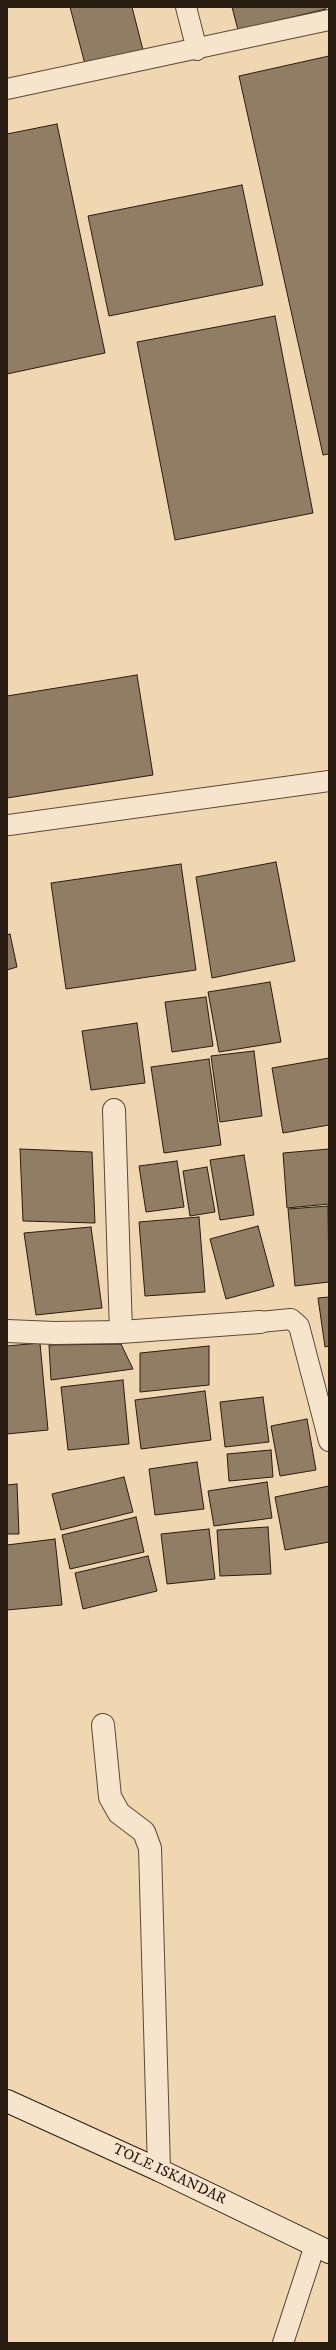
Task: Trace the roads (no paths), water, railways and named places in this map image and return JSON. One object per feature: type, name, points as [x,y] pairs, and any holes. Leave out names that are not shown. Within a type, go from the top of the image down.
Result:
[{"type":"street","points":[[114,1110],[121,1332]]},
{"type":"street","points":[[7,1330],[55,1333],[121,1332],[260,1322]]},
{"type":"street","points":[[103,1725],[110,1797],[119,1813],[144,1832],[150,1848],[159,2170]]},
{"type":"street","name":"TOLE ISKANDAR","points":[[7,2101],[159,2170],[322,2249]]},
{"type":"lane","points":[[186,7],[197,50]]},
{"type":"lane","points":[[7,90],[197,50],[329,20]]},
{"type":"lane","points":[[9,825],[329,781]]},
{"type":"lane","points":[[260,1322],[291,1319],[299,1326],[329,1440]]},
{"type":"lane","points":[[284,2343],[322,2249]]}]
